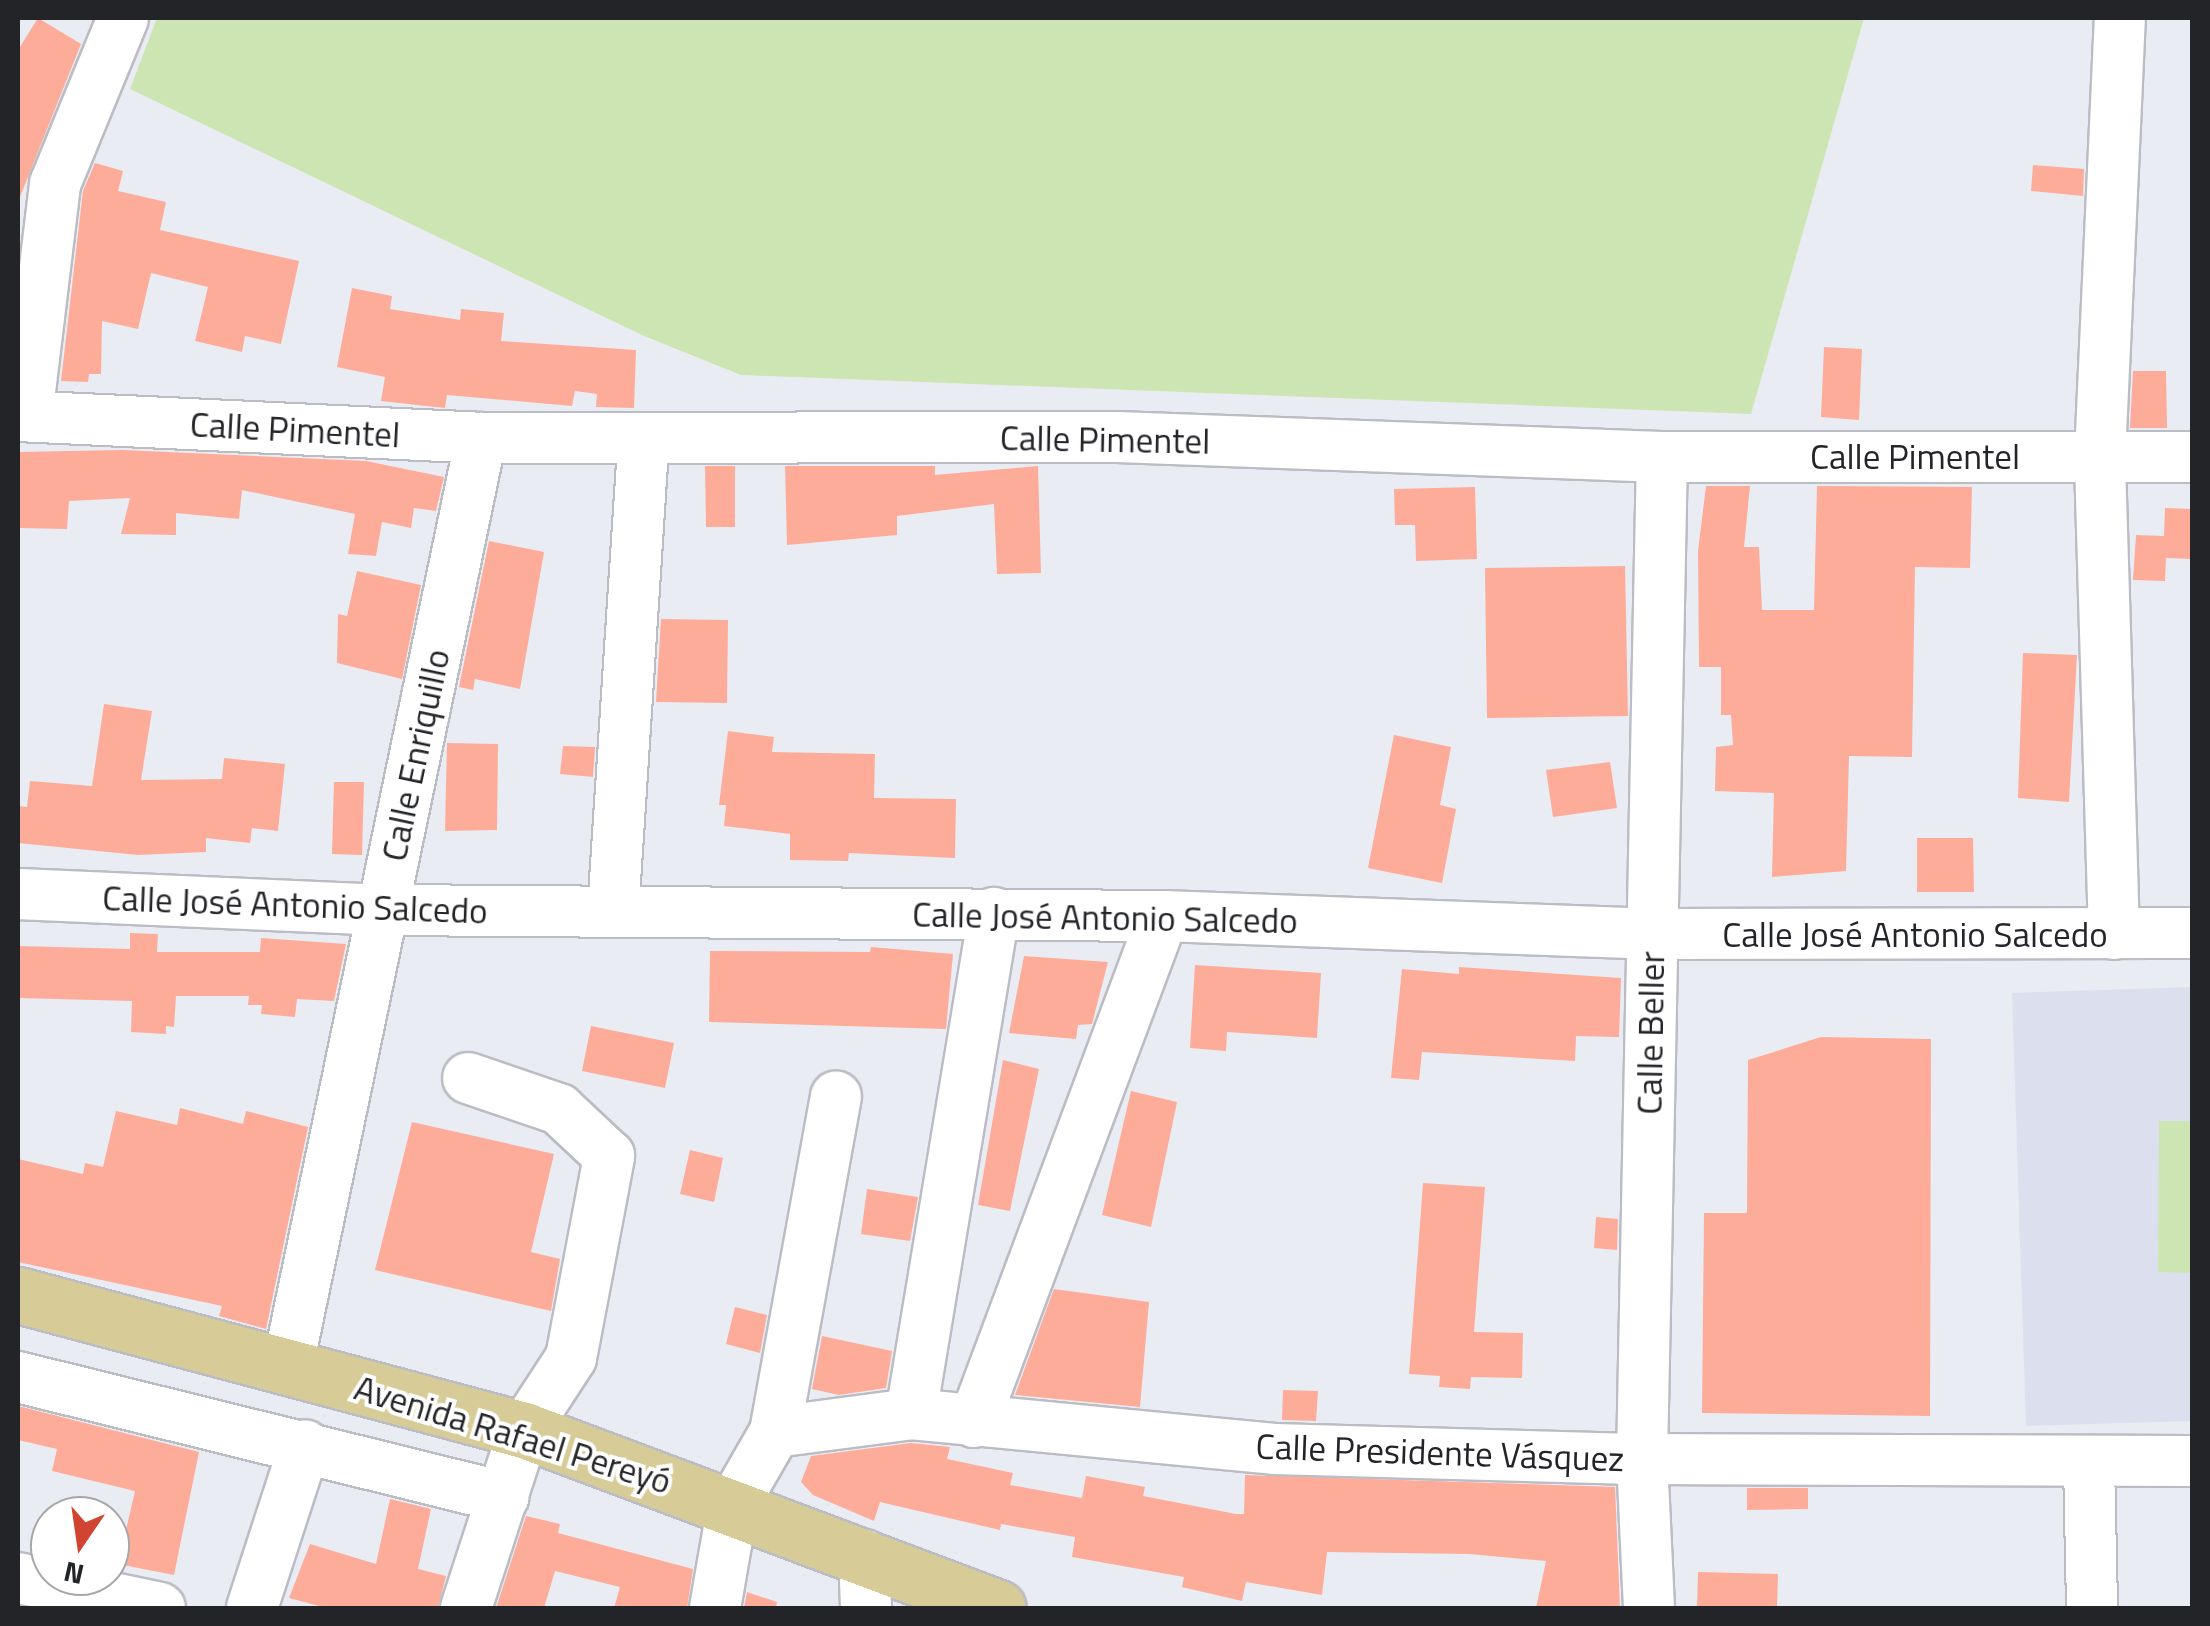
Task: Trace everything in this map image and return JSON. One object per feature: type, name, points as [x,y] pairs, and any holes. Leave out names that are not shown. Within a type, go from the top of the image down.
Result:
[{"type":"main road","name":"Avenida Rafael Pereyó","points":[[18,1295],[524,1430],[998,1608]]},
{"type":"street","points":[[22,416],[55,184],[122,18]]},
{"type":"street","points":[[2114,934],[2100,456],[2120,18]]},
{"type":"street","name":"Calle Pimentel","points":[[22,416],[481,438],[1118,437],[1662,457],[2192,457]]},
{"type":"street","name":"Calle Enriquillo","points":[[288,1365],[481,438]]},
{"type":"street","points":[[613,912],[644,439]]},
{"type":"street","name":"Calle Beller","points":[[1649,1608],[1642,1459],[1662,457]]},
{"type":"street","name":"Calle José Antonio Salcedo","points":[[18,894],[383,910],[1162,916],[1652,934],[2192,934]]},
{"type":"street","points":[[910,1414],[994,914]]},
{"type":"street","points":[[974,1422],[1162,916]]},
{"type":"street","points":[[466,1608],[524,1430],[571,1358],[608,1156],[560,1110],[468,1078]]},
{"type":"street","points":[[715,1608],[732,1505],[775,1432],[836,1096]]},
{"type":"street","points":[[18,1376],[503,1497]]},
{"type":"street","name":"Calle Presidente Vásquez","points":[[775,1432],[910,1414],[1274,1449],[1642,1459],[2192,1462]]},
{"type":"street","points":[[252,1608],[304,1445]]},
{"type":"street","points":[[2089,1462],[2092,1608]]},
{"type":"street","points":[[864,1555],[866,1608]]},
{"type":"street","points":[[18,1578],[160,1608]]},
{"type":"shaded area","points":[[2192,987],[2192,1421],[2026,1426],[2012,993]]},
{"type":"green space","points":[[157,18],[1864,18],[1751,414],[741,375],[644,336],[130,89]]},
{"type":"green space","points":[[2159,1121],[2192,1121],[2192,1273],[2158,1272]]},
{"type":"building","points":[[38,18],[81,44],[18,202],[18,50]]},
{"type":"building","points":[[95,163],[123,171],[118,191],[166,202],[160,230],[299,261],[281,344],[245,336],[242,352],[195,341],[208,287],[151,273],[138,329],[102,321],[101,374],[89,374],[88,382],[61,381],[83,191]]},
{"type":"building","points":[[2033,165],[2084,169],[2083,196],[2031,191]]},
{"type":"building","points":[[352,288],[392,296],[390,309],[460,320],[461,309],[504,313],[501,341],[636,350],[634,408],[596,407],[597,394],[575,391],[572,406],[447,395],[445,408],[381,401],[385,377],[337,367]]},
{"type":"building","points":[[1824,347],[1862,349],[1859,420],[1821,417]]},
{"type":"building","points":[[2133,371],[2166,371],[2167,428],[2130,428]]},
{"type":"building","points":[[123,450],[366,461],[444,477],[436,511],[414,508],[411,528],[382,522],[376,556],[348,554],[355,514],[242,490],[239,519],[176,513],[176,535],[121,534],[130,498],[69,501],[67,529],[18,528],[18,452]]},
{"type":"building","points":[[705,466],[735,466],[735,527],[706,527]]},
{"type":"building","points":[[785,466],[935,466],[935,475],[1038,466],[1041,573],[997,574],[994,504],[897,516],[897,535],[787,545]]},
{"type":"building","points":[[1706,486],[1750,486],[1744,547],[1759,547],[1762,610],[1814,610],[1817,486],[1972,487],[1970,568],[1915,567],[1912,757],[1849,756],[1846,871],[1772,877],[1774,793],[1715,791],[1716,747],[1733,745],[1731,715],[1721,715],[1721,667],[1699,667],[1698,551]]},
{"type":"building","points":[[1475,487],[1477,559],[1416,561],[1415,525],[1395,525],[1394,489]]},
{"type":"building","points":[[2165,508],[2192,509],[2191,559],[2166,558],[2165,581],[2133,580],[2136,535],[2164,536]]},
{"type":"building","points":[[489,541],[544,552],[520,689],[475,679],[473,690],[459,687]]},
{"type":"building","points":[[1625,566],[1628,716],[1487,718],[1485,568]]},
{"type":"building","points":[[357,571],[421,585],[402,679],[337,663],[338,614],[347,616]]},
{"type":"building","points":[[661,619],[728,620],[727,703],[656,702]]},
{"type":"building","points":[[2023,653],[2077,655],[2069,802],[2018,798]]},
{"type":"building","points":[[104,704],[152,711],[141,780],[222,779],[224,758],[285,764],[278,831],[252,828],[250,843],[206,838],[206,852],[138,855],[18,843],[18,806],[27,807],[30,781],[92,786]]},
{"type":"building","points":[[728,731],[774,737],[772,752],[875,754],[874,798],[956,799],[955,858],[849,853],[848,861],[790,860],[790,834],[724,826],[726,805],[719,805]]},
{"type":"building","points":[[1394,735],[1451,747],[1440,805],[1456,809],[1442,883],[1368,868]]},
{"type":"building","points":[[447,743],[498,744],[497,830],[445,831]]},
{"type":"building","points":[[563,746],[595,747],[593,777],[560,774]]},
{"type":"building","points":[[1610,762],[1617,808],[1553,817],[1546,770]]},
{"type":"building","points":[[334,782],[364,782],[362,855],[332,854]]},
{"type":"building","points":[[1917,838],[1973,838],[1974,892],[1917,892]]},
{"type":"building","points":[[130,933],[158,934],[157,952],[260,952],[261,938],[346,944],[334,1001],[297,999],[295,1017],[261,1014],[262,1005],[248,1005],[249,996],[176,996],[174,1027],[166,1026],[166,1034],[131,1032],[132,1001],[18,998],[18,946],[130,949]]},
{"type":"building","points":[[871,947],[953,954],[946,1029],[709,1022],[710,951],[870,952]]},
{"type":"building","points":[[1024,956],[1108,962],[1092,1024],[1078,1025],[1076,1039],[1009,1033]]},
{"type":"building","points":[[1195,965],[1321,973],[1317,1038],[1227,1032],[1226,1051],[1190,1048]]},
{"type":"building","points":[[1459,967],[1621,978],[1619,1037],[1576,1036],[1575,1061],[1422,1052],[1419,1080],[1391,1078],[1402,969],[1459,974]]},
{"type":"building","points":[[591,1026],[674,1043],[665,1088],[582,1071]]},
{"type":"building","points":[[1821,1037],[1931,1039],[1930,1416],[1702,1413],[1704,1213],[1747,1213],[1748,1060]]},
{"type":"building","points":[[1003,1060],[1039,1069],[1010,1211],[978,1205]]},
{"type":"building","points":[[1131,1091],[1177,1102],[1151,1227],[1102,1215]]},
{"type":"building","points":[[180,1108],[243,1124],[246,1111],[308,1127],[266,1329],[219,1316],[222,1306],[18,1262],[18,1159],[83,1174],[85,1163],[103,1167],[116,1111],[177,1125]]},
{"type":"building","points":[[412,1122],[554,1154],[531,1252],[560,1259],[551,1311],[375,1270]]},
{"type":"building","points":[[690,1150],[723,1158],[714,1202],[680,1194]]},
{"type":"building","points":[[1423,1183],[1485,1187],[1474,1332],[1523,1333],[1522,1378],[1471,1377],[1470,1389],[1439,1387],[1440,1376],[1409,1374]]},
{"type":"building","points":[[867,1189],[918,1197],[910,1241],[861,1234]]},
{"type":"building","points":[[1596,1217],[1618,1219],[1617,1250],[1594,1248]]},
{"type":"building","points":[[1054,1289],[1149,1302],[1140,1407],[1015,1395]]},
{"type":"building","points":[[735,1307],[767,1315],[760,1353],[726,1344]]},
{"type":"building","points":[[822,1336],[892,1351],[886,1388],[839,1395],[812,1389]]},
{"type":"building","points":[[1283,1390],[1318,1391],[1316,1421],[1282,1420]]},
{"type":"building","points":[[18,1406],[199,1452],[174,1575],[130,1566],[130,1512],[135,1491],[52,1471],[57,1449],[18,1440]]},
{"type":"building","points":[[911,1443],[950,1447],[947,1459],[1013,1473],[1010,1485],[1082,1498],[1086,1476],[1145,1487],[1143,1496],[1236,1514],[1244,1514],[1245,1475],[1615,1487],[1620,1608],[1536,1608],[1546,1561],[1469,1554],[1327,1552],[1322,1595],[1246,1582],[1242,1601],[1182,1587],[1184,1577],[1072,1557],[1075,1537],[1001,1524],[1000,1530],[880,1502],[874,1521],[813,1495],[801,1482],[811,1456]]},
{"type":"building","points":[[1747,1488],[1808,1488],[1808,1509],[1747,1510]]},
{"type":"building","points":[[390,1499],[431,1509],[418,1569],[446,1576],[438,1608],[327,1608],[289,1598],[310,1544],[376,1564]]},
{"type":"building","points":[[526,1516],[560,1524],[558,1533],[693,1569],[687,1608],[614,1608],[620,1587],[555,1571],[544,1608],[496,1608]]},
{"type":"building","points":[[1698,1572],[1778,1574],[1777,1608],[1697,1608]]},
{"type":"building","points":[[747,1592],[777,1602],[776,1608],[744,1608]]}]
